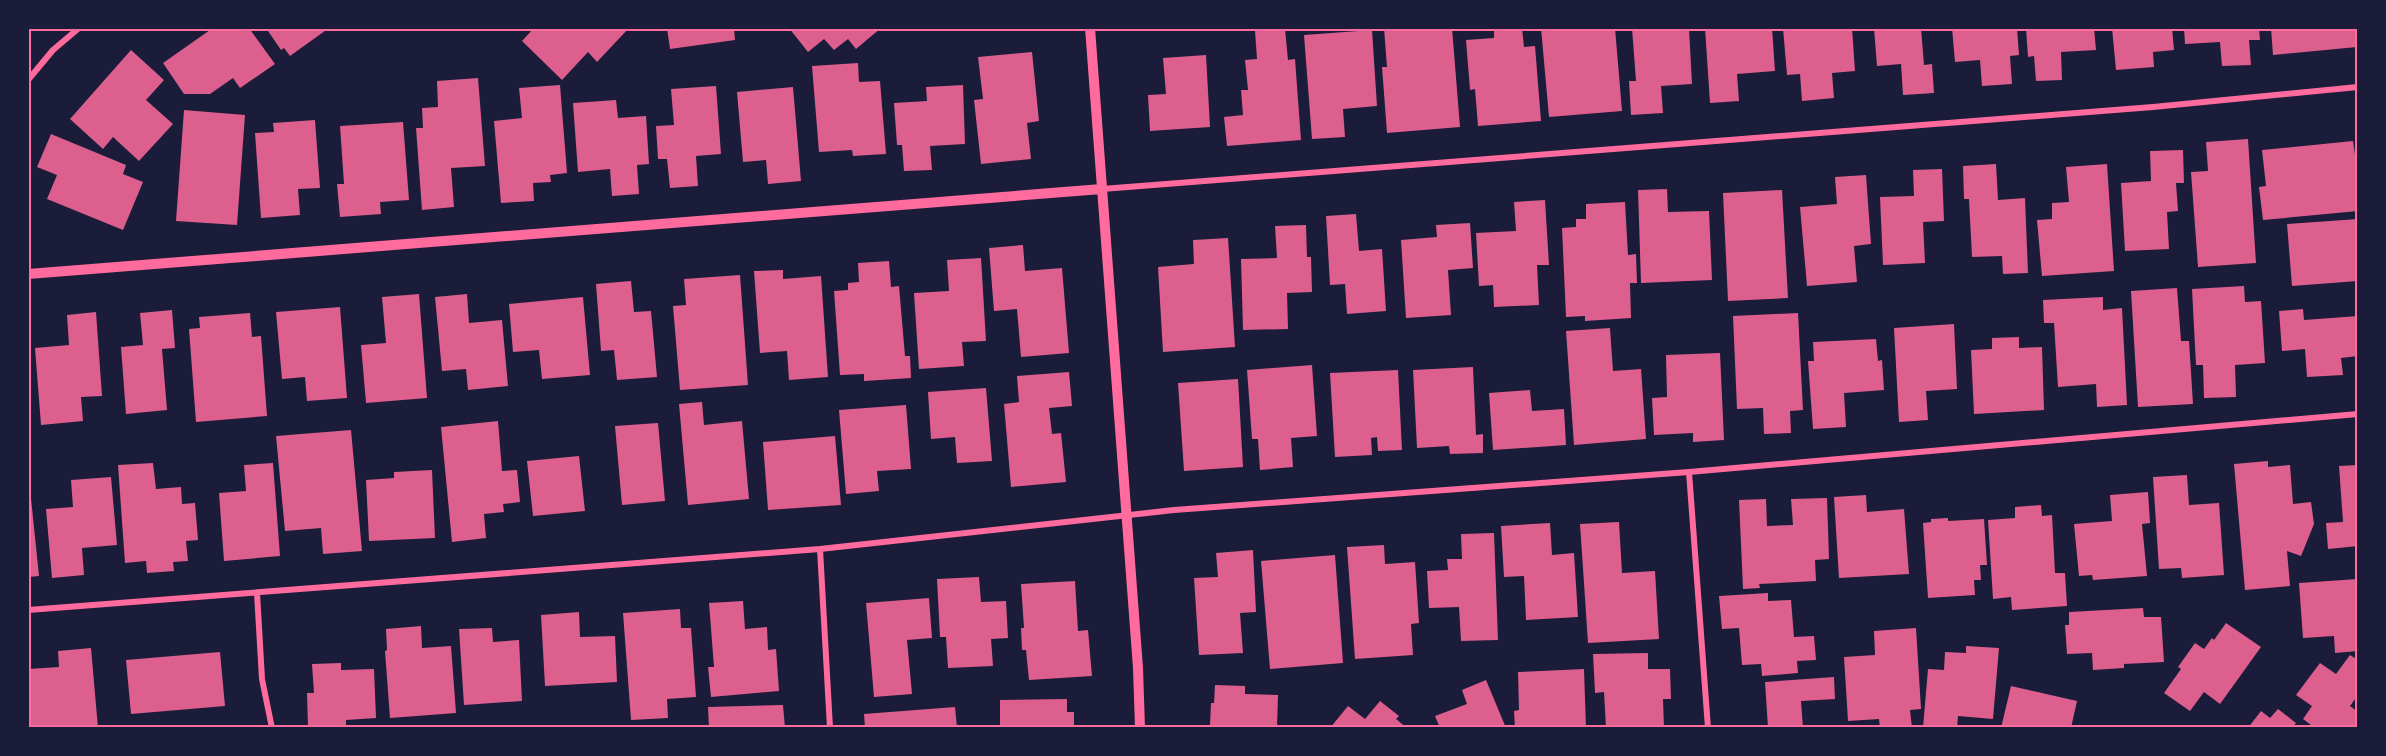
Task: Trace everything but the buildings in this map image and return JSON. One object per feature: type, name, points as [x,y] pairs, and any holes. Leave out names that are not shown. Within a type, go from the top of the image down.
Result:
[{"type":"street","points":[[28,80],[53,50],[79,28]]},
{"type":"street","points":[[1090,28],[1138,668],[1140,728]]},
{"type":"street","points":[[28,274],[2154,107],[2358,87]]},
{"type":"street","points":[[28,610],[820,549],[1127,515],[1689,472],[2358,414]]},
{"type":"street","points":[[1689,472],[1708,728]]},
{"type":"street","points":[[820,549],[830,728]]},
{"type":"street","points":[[257,593],[262,679],[272,728]]}]
